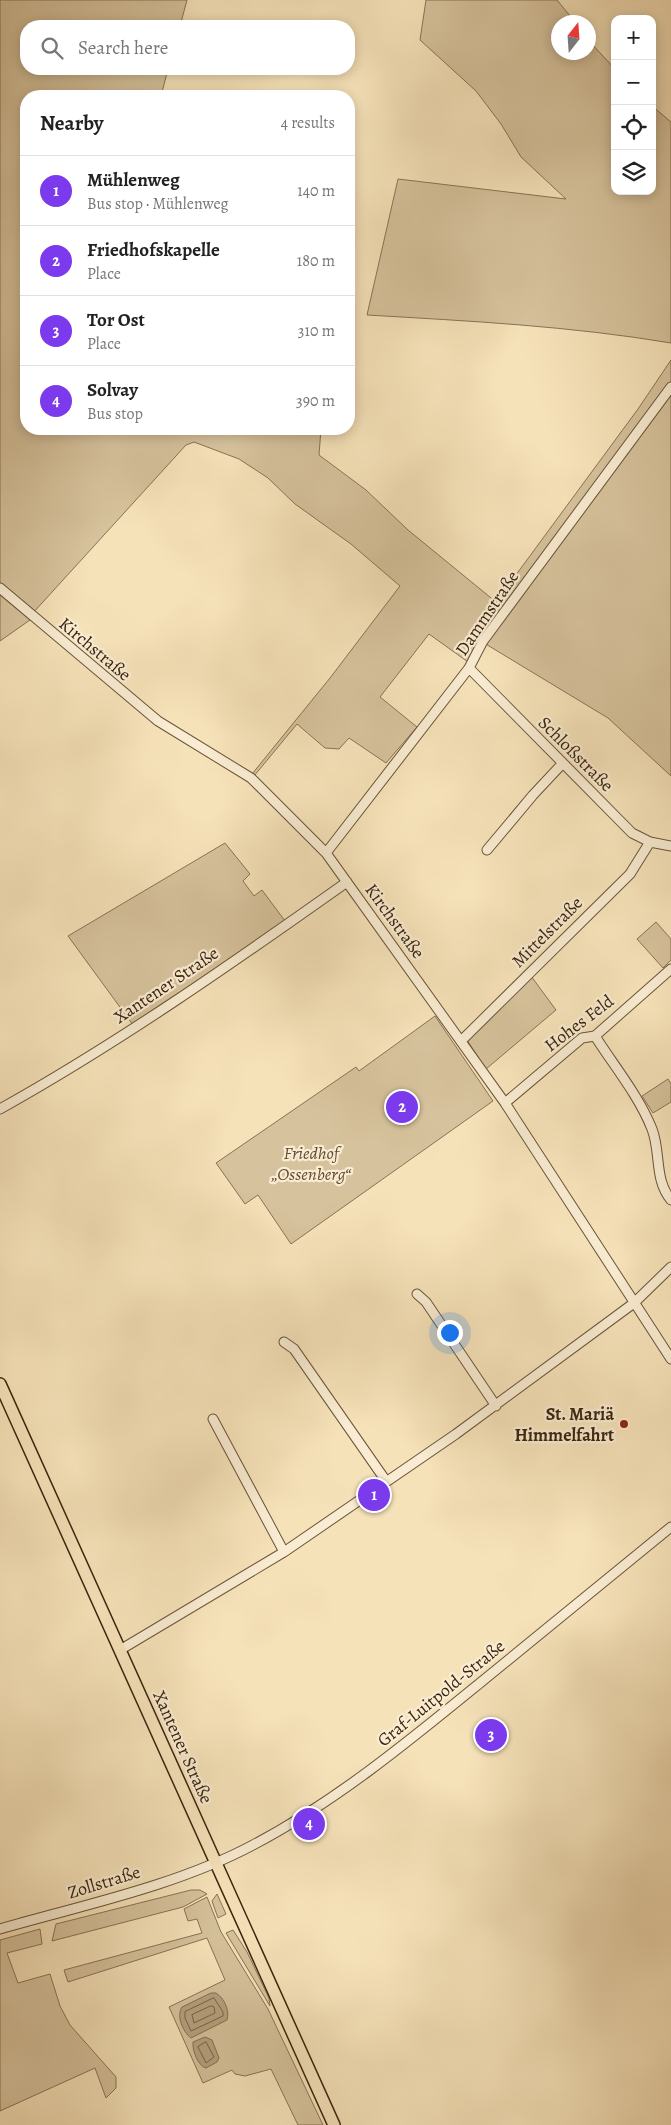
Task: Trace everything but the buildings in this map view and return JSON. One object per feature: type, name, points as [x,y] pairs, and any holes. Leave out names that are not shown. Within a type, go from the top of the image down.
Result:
[{"type":"main road","name":"Xantener Straße","points":[[0,1384],[334,2125]]},
{"type":"street","name":"Dammstraße","points":[[326,853],[469,668],[483,641],[671,387]]},
{"type":"street","name":"Kirchstraße","points":[[0,588],[158,720],[251,778],[326,853],[505,1103],[671,1358]]},
{"type":"street","name":"Schloßstraße","points":[[469,668],[632,833],[650,842],[671,846]]},
{"type":"street","points":[[487,850],[562,764]]},
{"type":"street","name":"Mittelstraße","points":[[461,1041],[630,874],[650,842]]},
{"type":"street","name":"Xantener Straße","points":[[0,1109],[52,1080],[125,1034],[262,942],[346,882]]},
{"type":"street","name":"Hohes Feld","points":[[505,1103],[582,1038],[595,1036],[671,969]]},
{"type":"street","points":[[595,1036],[640,1105],[652,1131],[661,1181],[671,1200]]},
{"type":"street","points":[[120,1650],[284,1552],[496,1406],[634,1303],[671,1267]]},
{"type":"street","points":[[417,1294],[426,1302],[496,1406]]},
{"type":"street","points":[[284,1342],[294,1349],[386,1481]]},
{"type":"street","points":[[212,1419],[284,1552]]},
{"type":"street","name":"Graf-Luitpold-Straße","points":[[216,1862],[273,1833],[379,1763],[617,1573],[671,1527]]},
{"type":"street","name":"Zollstraße","points":[[0,1929],[128,1893],[216,1862]]},
{"type":"green space","points":[[0,0],[187,0],[182,20],[20,20],[20,75],[166,75],[163,90],[20,90],[20,435],[321,435],[319,455],[366,490],[408,530],[496,602],[638,409],[671,360],[671,384],[468,662],[429,634],[380,697],[417,727],[386,763],[349,738],[339,749],[325,748],[297,724],[254,776],[252,774],[330,678],[400,586],[351,544],[295,504],[268,478],[239,459],[194,442],[186,445],[32,614],[0,586]]},
{"type":"green space","points":[[426,0],[557,0],[569,15],[551,15],[551,60],[596,60],[596,49],[611,65],[611,195],[656,195],[656,109],[671,122],[671,343],[557,328],[367,315],[398,179],[566,199],[521,157],[501,124],[476,91],[420,40]]},
{"type":"green space","points":[[671,393],[671,776],[608,718],[484,643]]},
{"type":"green space","points":[[0,595],[30,620],[0,641]]},
{"type":"green space","points":[[225,843],[250,874],[243,881],[254,896],[262,890],[285,921],[133,1025],[68,936]]},
{"type":"green space","points":[[656,922],[671,939],[671,960],[663,968],[637,939]]},
{"type":"green space","points":[[531,976],[556,1010],[486,1069],[467,1040]]},
{"type":"green space","name":"Friedhof „Ossenberg“","points":[[435,1016],[493,1101],[291,1244],[258,1195],[245,1204],[216,1163],[356,1067],[359,1071]]},
{"type":"green space","points":[[668,1079],[671,1084],[671,1102],[653,1113],[642,1096]]},
{"type":"green space","points":[[191,1890],[200,1890],[207,1894],[183,1907],[52,1941],[56,1924]]},
{"type":"green space","points":[[217,1894],[226,1914],[218,1918],[212,1901]]},
{"type":"green space","points":[[207,1897],[221,1932],[268,2009],[323,2125],[298,2125],[271,2069],[245,2076],[235,2074],[232,2070],[203,2083],[169,2007],[225,1980],[207,1938],[68,1982],[64,1970],[202,1933],[197,1919],[188,1921],[184,1909]]},
{"type":"green space","points":[[40,1929],[42,1944],[7,1953],[18,1983],[50,1974],[60,2006],[70,2025],[116,2077],[116,2088],[106,2098],[95,2068],[0,2111],[0,1940]]},
{"type":"green space","points":[[233,1930],[247,1952],[269,1998],[270,2006],[226,1933]]},
{"type":"water","points":[[211,1993],[216,1993],[224,2001],[228,2012],[227,2020],[191,2038],[181,2024],[180,2011],[182,2007]]},
{"type":"water","points":[[205,2037],[212,2040],[219,2058],[217,2062],[206,2068],[198,2061],[193,2045],[193,2042]]},
{"type":"place","name":"Friedhofskapelle","points":[[402,1107]]},
{"type":"place","name":"St. Mariä Himmelfahrt","points":[[624,1424]]},
{"type":"place","name":"Mühlenweg","points":[[374,1495]]},
{"type":"place","name":"Tor Ost","points":[[491,1735]]},
{"type":"place","name":"Solvay","points":[[309,1824]]}]
